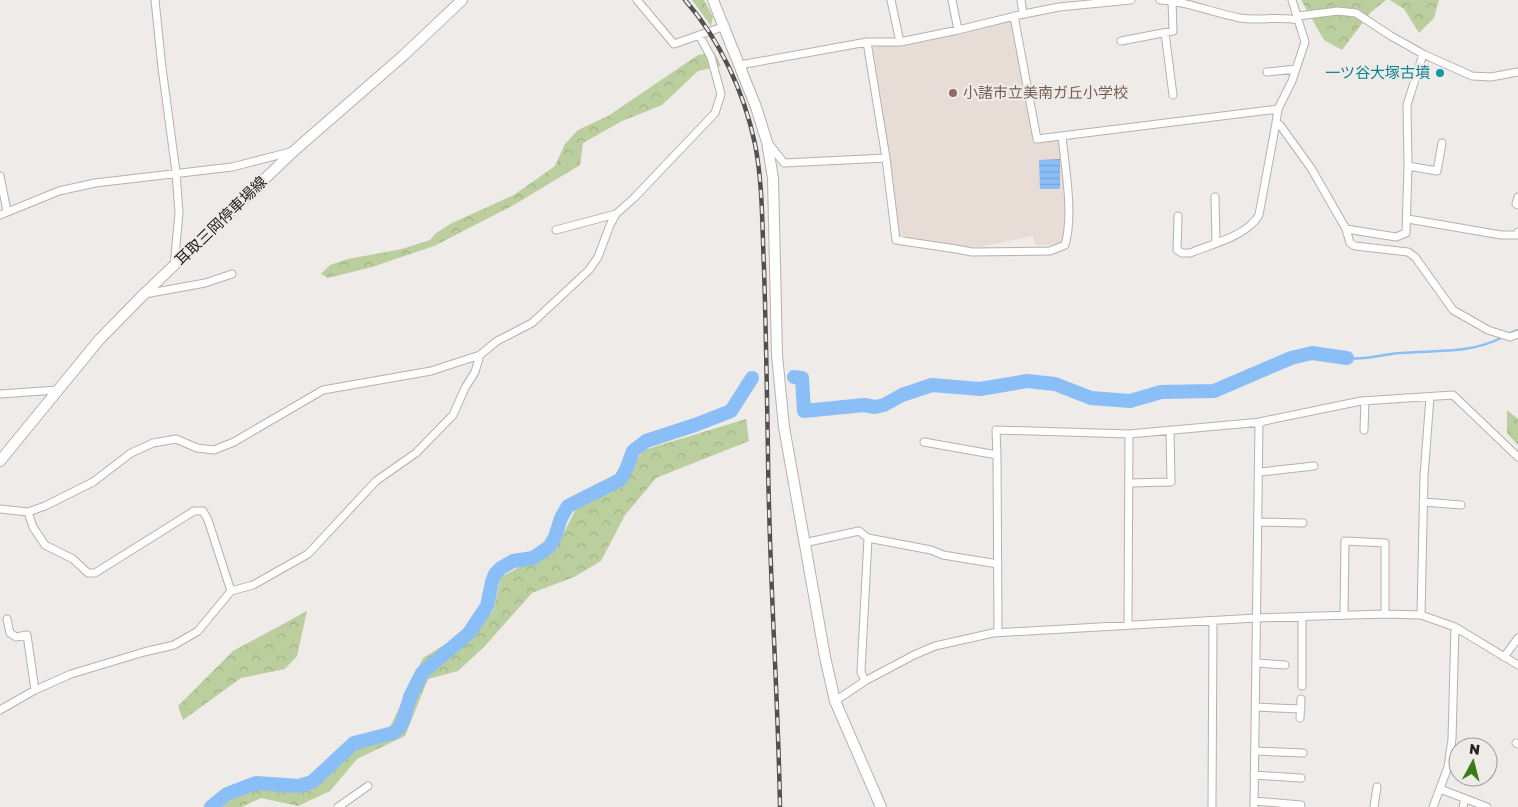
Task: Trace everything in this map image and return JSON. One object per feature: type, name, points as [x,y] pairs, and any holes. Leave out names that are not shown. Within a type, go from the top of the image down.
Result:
[{"type":"street","points":[[155,0],[176,172],[179,213],[174,266]]},
{"type":"street","name":"耳取三岡停車場線","points":[[0,461],[99,340],[144,294],[295,150],[404,55],[462,0]]},
{"type":"street","points":[[637,0],[674,44],[725,26]]},
{"type":"street","points":[[713,0],[756,107],[767,142],[773,178],[777,355],[783,418],[825,657],[835,700],[881,807]]},
{"type":"street","points":[[891,0],[900,42]]},
{"type":"street","points":[[952,0],[958,30]]},
{"type":"street","points":[[1021,0],[1023,14]]},
{"type":"street","points":[[740,65],[867,42],[900,42],[1059,7],[1131,0]]},
{"type":"street","points":[[1160,0],[1172,0],[1241,18],[1298,18],[1338,11],[1356,13],[1422,54],[1472,76],[1491,77],[1518,72]]},
{"type":"street","points":[[1121,41],[1173,31],[1172,0]]},
{"type":"street","points":[[1178,216],[1177,250],[1182,253],[1190,253],[1244,232],[1253,225],[1259,215],[1278,109],[1292,81],[1305,42],[1292,0]]},
{"type":"street","points":[[1014,16],[1037,139],[1278,109]]},
{"type":"street","points":[[1165,33],[1173,95]]},
{"type":"street","points":[[0,509],[28,512],[93,482],[131,453],[153,443],[176,439],[197,448],[214,450],[234,442],[323,390],[431,371],[480,355],[497,341],[532,323],[590,270],[598,257],[616,214],[646,186],[714,113],[721,94],[711,57],[699,35]]},
{"type":"street","points":[[867,42],[886,158],[896,240],[972,252],[1050,251],[1066,244],[1068,235],[1068,205],[1062,136]]},
{"type":"street","points":[[1346,229],[1396,237],[1406,233],[1408,219],[1407,105],[1422,54]]},
{"type":"street","points":[[1267,72],[1296,69]]},
{"type":"street","points":[[1276,123],[1280,125],[1311,168],[1346,229],[1350,243],[1355,246],[1408,252],[1415,257],[1453,310],[1488,330],[1510,337],[1518,334]]},
{"type":"street","points":[[767,142],[784,163],[886,158]]},
{"type":"street","points":[[1408,166],[1437,171],[1442,143]]},
{"type":"street","points":[[0,176],[4,213],[59,191],[95,183],[232,166],[295,150]]},
{"type":"street","points":[[1216,197],[1216,242]]},
{"type":"street","points":[[1518,197],[1516,204],[1518,205]]},
{"type":"street","points":[[556,230],[616,214]]},
{"type":"street","points":[[1408,219],[1500,235],[1518,235],[1518,232]]},
{"type":"street","points":[[144,294],[206,282],[232,274]]},
{"type":"street","points":[[0,710],[35,690],[71,674],[144,652],[174,646],[198,631],[231,591],[253,585],[308,554],[376,481],[416,453],[453,415],[465,388],[475,372],[480,355]]},
{"type":"street","points":[[0,394],[57,390]]},
{"type":"street","points":[[998,632],[996,430],[1129,434],[1262,422],[1364,401],[1453,395],[1518,457]]},
{"type":"street","points":[[1422,615],[1422,529],[1430,397]]},
{"type":"street","points":[[1364,401],[1364,430]]},
{"type":"street","points":[[1262,422],[1260,422],[1254,804],[1301,805]]},
{"type":"street","points":[[1129,483],[1171,482],[1170,430]]},
{"type":"street","points":[[1128,625],[1129,434]]},
{"type":"street","points":[[924,442],[997,455]]},
{"type":"street","points":[[1260,472],[1314,466]]},
{"type":"street","points":[[1423,502],[1461,506]]},
{"type":"street","points":[[28,512],[33,528],[45,546],[74,558],[88,573],[95,573],[194,511],[203,511],[208,520],[231,591]]},
{"type":"street","points":[[1258,522],[1303,523]]},
{"type":"street","points":[[804,543],[859,531],[868,538],[932,550],[944,555],[998,564]]},
{"type":"street","points":[[865,681],[861,672],[868,538]]},
{"type":"street","points":[[1344,615],[1345,542],[1385,543],[1385,614]]},
{"type":"street","points":[[835,700],[865,681],[935,646],[998,632],[1256,618],[1385,614],[1422,615],[1455,626],[1518,665]]},
{"type":"street","points":[[1302,617],[1302,686]]},
{"type":"street","points":[[7,619],[10,633],[16,637],[27,635],[35,690]]},
{"type":"street","points":[[1212,807],[1213,621]]},
{"type":"street","points":[[1433,807],[1448,767],[1452,739],[1455,626]]},
{"type":"street","points":[[1504,657],[1518,638]]},
{"type":"street","points":[[1256,663],[1285,665]]},
{"type":"street","points":[[1300,718],[1301,699]]},
{"type":"street","points":[[1255,707],[1301,709]]},
{"type":"street","points":[[1255,751],[1303,753]]},
{"type":"street","points":[[1254,775],[1301,778]]},
{"type":"street","points":[[338,807],[368,786]]},
{"type":"street","points":[[1374,807],[1377,787]]},
{"type":"street","points":[[1440,789],[1464,803],[1487,807]]},
{"type":"shaded area","name":"小諸市立美南ガ丘小学校","points":[[1010,21],[1015,26],[1035,140],[1062,139],[1066,195],[1066,237],[1057,245],[1035,245],[1033,236],[980,247],[900,238],[873,47],[927,40],[982,29]]},
{"type":"green space","points":[[692,0],[704,0],[713,17],[711,26]]},
{"type":"green space","points":[[1301,0],[1386,0],[1370,13],[1342,50],[1324,40]]},
{"type":"green space","points":[[1390,0],[1439,0],[1434,18],[1419,33],[1404,9]]},
{"type":"green space","points":[[714,52],[721,66],[698,71],[662,105],[622,121],[583,143],[580,165],[512,206],[434,246],[372,267],[328,278],[321,274],[330,265],[348,259],[402,249],[430,240],[436,233],[452,223],[514,195],[555,166],[565,144],[578,130],[608,116],[698,55]]},
{"type":"green space","points":[[1507,410],[1518,419],[1518,445],[1507,433]]},
{"type":"green space","points":[[746,419],[749,441],[656,478],[625,515],[601,561],[574,577],[532,593],[484,647],[458,671],[428,679],[405,736],[357,759],[330,791],[298,806],[261,798],[242,807],[222,807],[231,800],[262,785],[285,787],[316,784],[342,755],[353,747],[372,743],[391,725],[423,658],[483,621],[493,611],[501,577],[530,561],[560,540],[578,505],[608,485],[634,463],[644,450]]},
{"type":"green space","points":[[307,611],[297,656],[285,669],[241,678],[183,720],[178,706],[233,651]]},
{"type":"water","points":[[1060,159],[1060,189],[1040,189],[1039,160]]},
{"type":"waterway","points":[[1508,334],[1518,330]]},
{"type":"waterway","points":[[1347,358],[1360,359],[1393,354],[1466,349],[1503,337]]},
{"type":"waterway","points":[[794,377],[802,378],[804,411],[864,405],[875,407],[932,385],[980,389],[1027,381],[1055,384],[1091,398],[1130,401],[1161,392],[1214,391],[1291,358],[1312,353],[1347,358]]},
{"type":"waterway","points":[[211,807],[227,794],[256,783],[299,786],[312,782],[354,743],[393,733],[400,727],[403,721],[410,697],[422,673],[469,633],[487,606],[492,582],[495,574],[501,568],[513,561],[533,558],[549,547],[568,506],[620,480],[633,451],[646,441],[731,411],[752,378]]},
{"type":"railway","points":[[685,0],[709,32],[729,67],[750,125],[760,175],[770,543],[780,807]]},
{"type":"place","name":"一ツ谷大塚古墳","points":[[1440,73]]},
{"type":"place","name":"小諸市立美南ガ丘小学校","points":[[953,93]]}]
